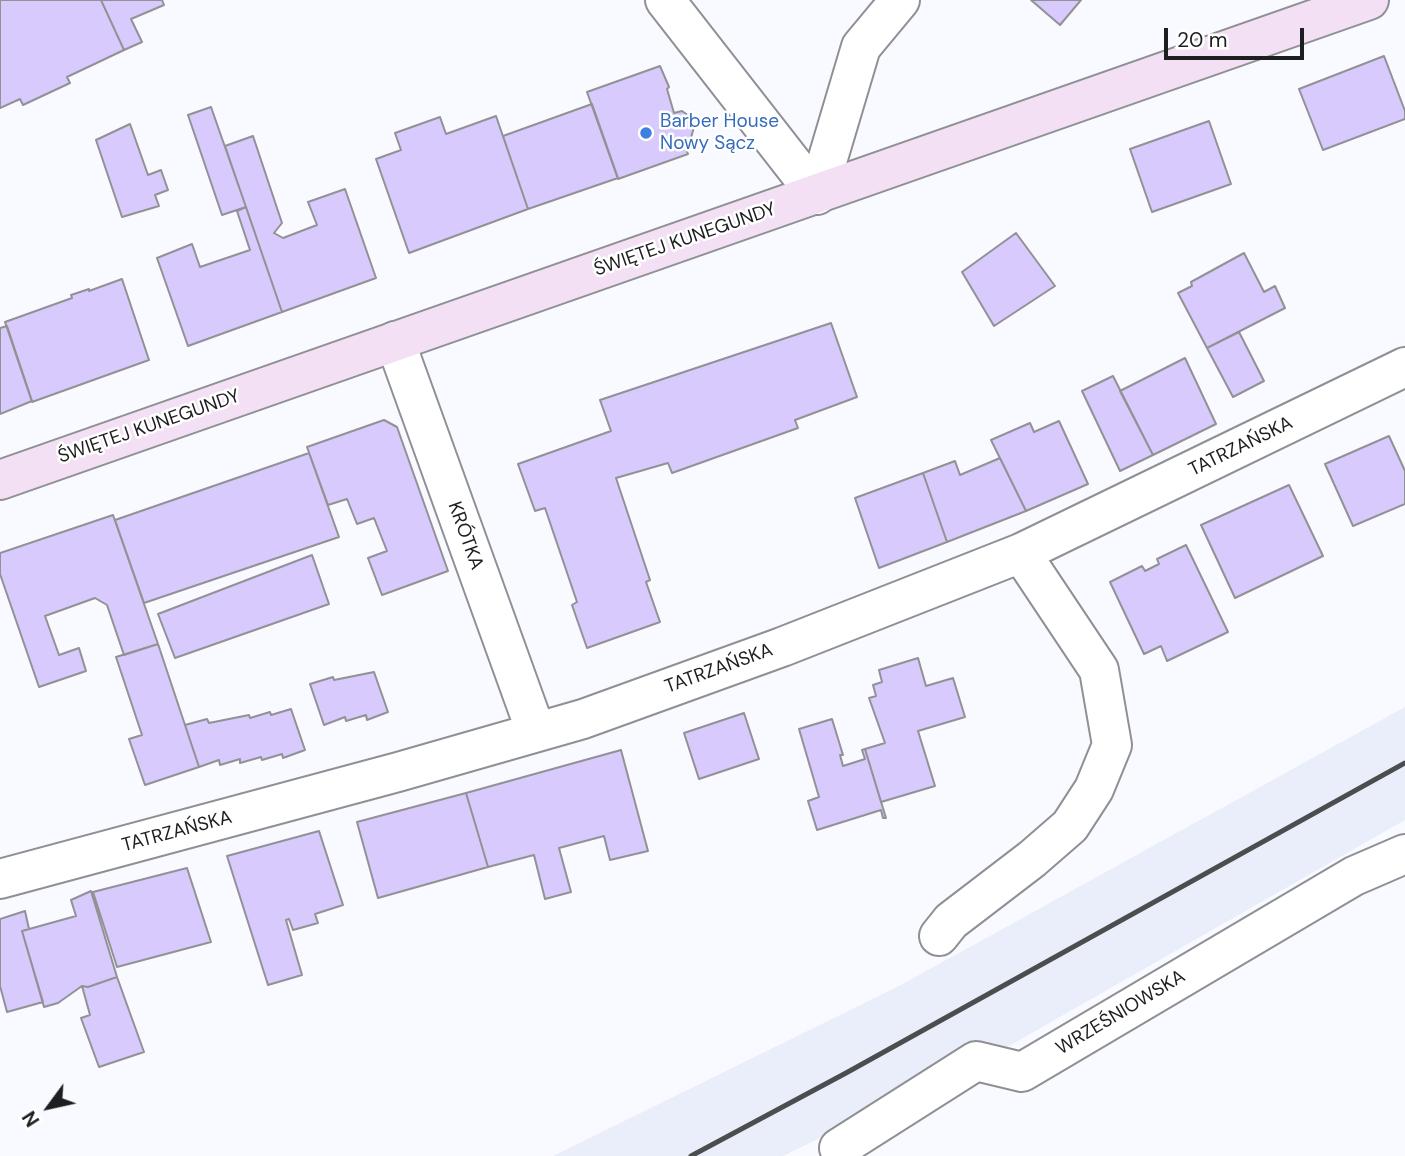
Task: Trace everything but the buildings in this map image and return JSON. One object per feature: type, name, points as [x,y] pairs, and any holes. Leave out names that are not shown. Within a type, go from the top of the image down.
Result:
[{"type":"street","points":[[664,0],[817,195]]},
{"type":"street","points":[[817,195],[861,47],[900,0]]},
{"type":"street","name":"ŚWIĘTEJ KUNEGUNDY","points":[[0,480],[1369,0]]},
{"type":"street","name":"KRÓTKA","points":[[395,341],[536,732]]},
{"type":"street","name":"TATRZAŃSKA","points":[[0,879],[385,776],[583,719],[782,647],[1021,553],[1405,367]]},
{"type":"street","points":[[939,936],[951,921],[1070,827],[1094,789],[1112,745],[1099,670],[1021,553]]},
{"type":"street","name":"WRZEŚNIOWSKA","points":[[839,1148],[976,1061],[1022,1072],[1354,876],[1405,854]]},
{"type":"shaded area","points":[[1405,707],[1405,820],[1009,1046],[783,1156],[553,1156],[899,986]]},
{"type":"railway","points":[[691,1156],[1405,763]]},
{"type":"place","name":"Barber House Nowy Sącz","points":[[646,133]]}]
